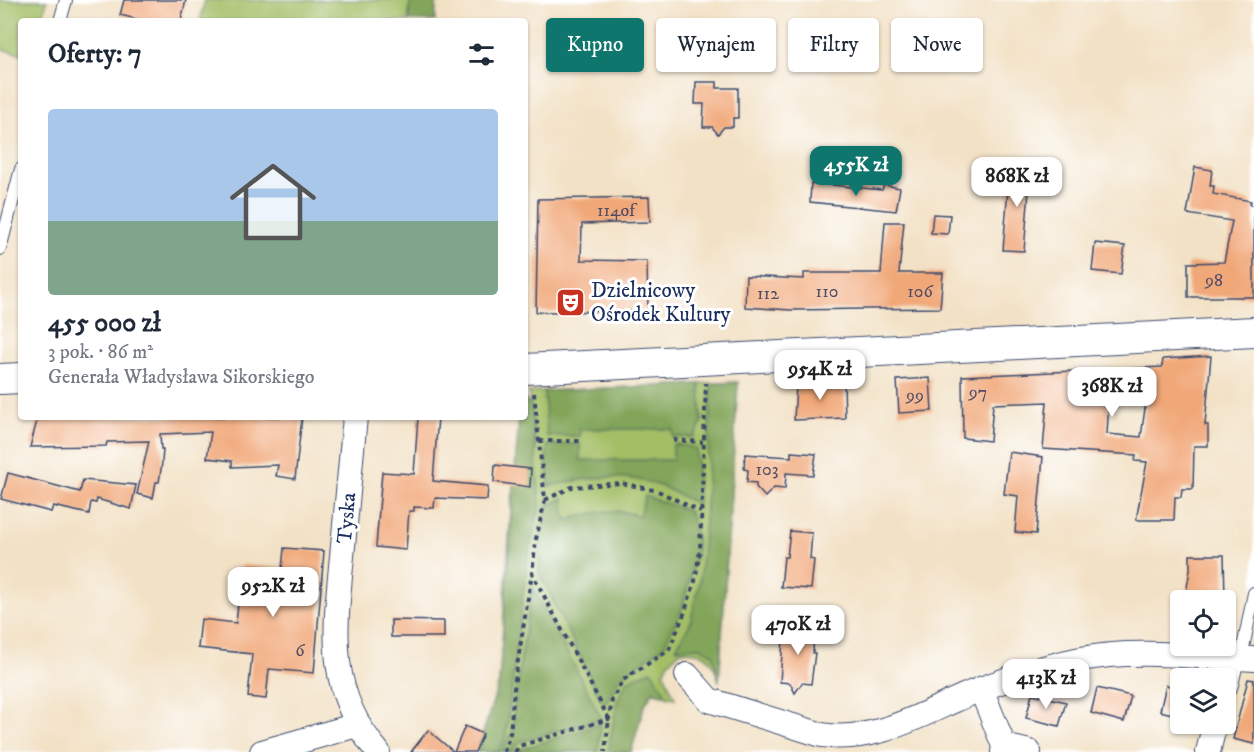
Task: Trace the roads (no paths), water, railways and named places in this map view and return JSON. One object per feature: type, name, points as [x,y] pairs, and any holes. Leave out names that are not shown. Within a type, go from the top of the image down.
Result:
[{"type":"street","points":[[529,378],[1254,332]]},
{"type":"street","points":[[0,379],[18,378]]},
{"type":"street","name":"Tyska","points":[[355,420],[337,614],[337,655],[342,685],[357,725],[378,752]]},
{"type":"street","points":[[687,675],[709,699],[822,735],[840,738],[881,731],[981,689],[1081,659],[1117,654],[1242,658]]},
{"type":"street","points":[[981,689],[1003,749],[1029,752]]},
{"type":"street","points":[[262,752],[357,725]]},
{"type":"street","points":[[1208,752],[1212,734]]},
{"type":"lane","points":[[61,18],[66,0]]},
{"type":"lane","points":[[0,249],[18,180]]},
{"type":"lane","points":[[1242,658],[1254,593]]},
{"type":"place","name":"Dzielnicowy Ośrodek Kultury","points":[[570,302]]}]
